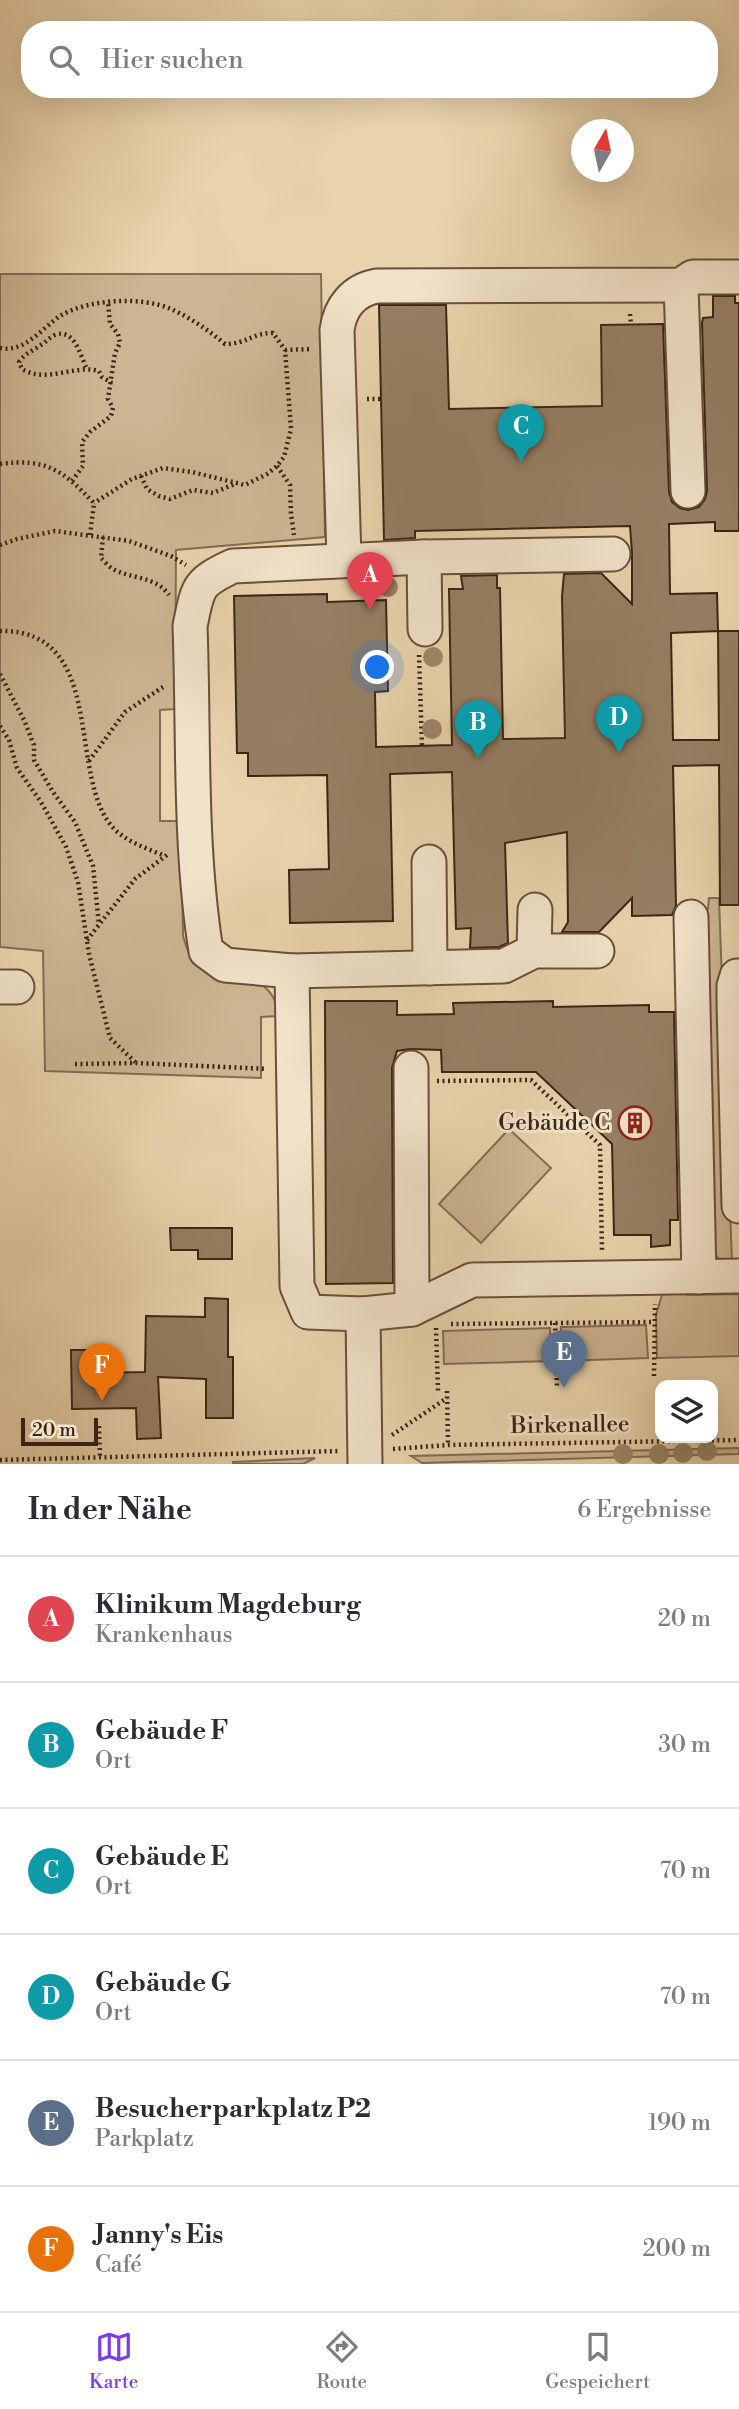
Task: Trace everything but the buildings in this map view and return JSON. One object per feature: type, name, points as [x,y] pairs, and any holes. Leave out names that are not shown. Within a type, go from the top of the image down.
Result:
[{"type":"lane","points":[[344,559],[337,330],[342,311],[351,298],[377,286],[681,285],[693,277],[739,277]]},
{"type":"lane","points":[[681,285],[688,491]]},
{"type":"lane","points":[[597,951],[534,951],[505,966],[292,971],[225,965],[206,951],[201,919],[196,834],[190,626],[197,594],[208,577],[233,566],[344,559],[613,554]]},
{"type":"lane","points":[[422,641],[424,557]]},
{"type":"lane","points":[[429,862],[430,968]]},
{"type":"lane","points":[[534,951],[535,910]]},
{"type":"lane","points":[[683,1277],[691,917]]},
{"type":"lane","points":[[292,971],[297,1286],[308,1312],[424,1317],[472,1280],[739,1276]]},
{"type":"lane","points":[[739,975],[734,986],[739,1206]]},
{"type":"lane","points":[[412,1075],[424,1317]]},
{"type":"lane","points":[[363,1314],[377,1453]]},
{"type":"path","points":[[0,348],[6,349],[32,340],[61,316],[94,304],[130,301],[168,308],[202,325],[225,344],[240,344],[260,333],[273,333],[285,350],[291,429],[284,457],[278,467],[246,485],[163,467],[141,476],[94,503]]},
{"type":"path","points":[[72,481],[83,466],[82,442],[110,416],[113,408],[108,399],[115,353],[120,343],[118,334],[110,324],[108,302]]},
{"type":"path","points":[[86,367],[73,339],[66,334],[57,334],[24,355],[19,362],[22,369],[41,375],[86,367],[99,371],[111,383]]},
{"type":"path","points":[[285,350],[313,349]]},
{"type":"path","points":[[99,371],[114,365]]},
{"type":"path","points":[[0,464],[24,461],[51,466],[72,481],[94,503]]},
{"type":"path","points":[[278,467],[290,485],[290,514],[296,545],[305,562]]},
{"type":"path","points":[[141,476],[147,489],[170,499],[193,490],[214,493],[238,483]]},
{"type":"path","points":[[90,535],[94,503]]},
{"type":"path","points":[[0,545],[55,531],[130,541],[171,556],[208,577]]},
{"type":"path","points":[[103,537],[101,558],[112,569],[143,578],[165,590],[190,626]]},
{"type":"path","points":[[0,631],[23,633],[49,646],[71,675],[99,806],[111,826],[131,842],[165,856]]},
{"type":"path","points":[[422,641],[422,746]]},
{"type":"path","points":[[88,762],[112,726],[125,712],[162,687],[192,673]]},
{"type":"path","points":[[0,674],[34,745],[34,760],[75,822],[93,866],[99,925]]},
{"type":"path","points":[[0,726],[9,740],[17,768],[41,802],[66,847],[78,882],[87,940],[110,1038],[136,1063]]},
{"type":"path","points":[[87,940],[135,879],[196,834]]},
{"type":"path","points":[[75,1064],[136,1063],[292,1070]]},
{"type":"path","points":[[412,1075],[531,1080],[600,1145],[602,1255]]},
{"type":"path","points":[[654,1376],[653,1322],[656,1298],[683,1277]]},
{"type":"path","points":[[438,1391],[424,1317],[555,1322],[653,1322]]},
{"type":"path","points":[[555,1322],[557,1388]]},
{"type":"path","points":[[447,1391],[448,1445]]},
{"type":"path","points":[[377,1453],[390,1436],[447,1398]]},
{"type":"path","points":[[99,1426],[100,1458]]},
{"type":"path","name":"Birkenallee","points":[[402,1448],[739,1440]]},
{"type":"path","points":[[0,1460],[322,1452]]},
{"type":"shaded area","points":[[0,274],[321,274],[325,537],[176,550],[175,709],[160,710],[160,821],[181,821],[183,936],[190,955],[199,964],[256,981],[272,994],[278,1016],[261,1017],[261,1078],[45,1071],[43,951],[0,947]]},
{"type":"shaded area","points":[[709,898],[719,898],[732,1263],[723,1265],[713,1251],[700,931]]},
{"type":"shaded area","points":[[509,1129],[551,1168],[481,1243],[439,1204]]},
{"type":"shaded area","points":[[687,1283],[688,1295],[739,1294],[739,1356],[657,1358],[656,1315],[665,1285]]},
{"type":"shaded area","points":[[646,1325],[648,1358],[561,1361],[561,1327]]},
{"type":"shaded area","points":[[550,1328],[551,1361],[444,1364],[443,1331]]},
{"type":"shaded area","points":[[739,1448],[739,1454],[422,1463],[411,1456]]},
{"type":"shaded area","points":[[315,1458],[303,1464],[233,1464],[233,1462]]},
{"type":"place","name":"Gebäude E","points":[[521,462]]},
{"type":"place","name":"Klinikum Magdeburg","points":[[370,610]]},
{"type":"place","name":"Gebäude G","points":[[619,753]]},
{"type":"place","name":"Gebäude F","points":[[478,758]]},
{"type":"place","name":"Gebäude C","points":[[635,1123]]},
{"type":"place","name":"Besucherparkplatz P2","points":[[564,1388]]},
{"type":"place","name":"Janny's Eis","points":[[102,1401]]}]
